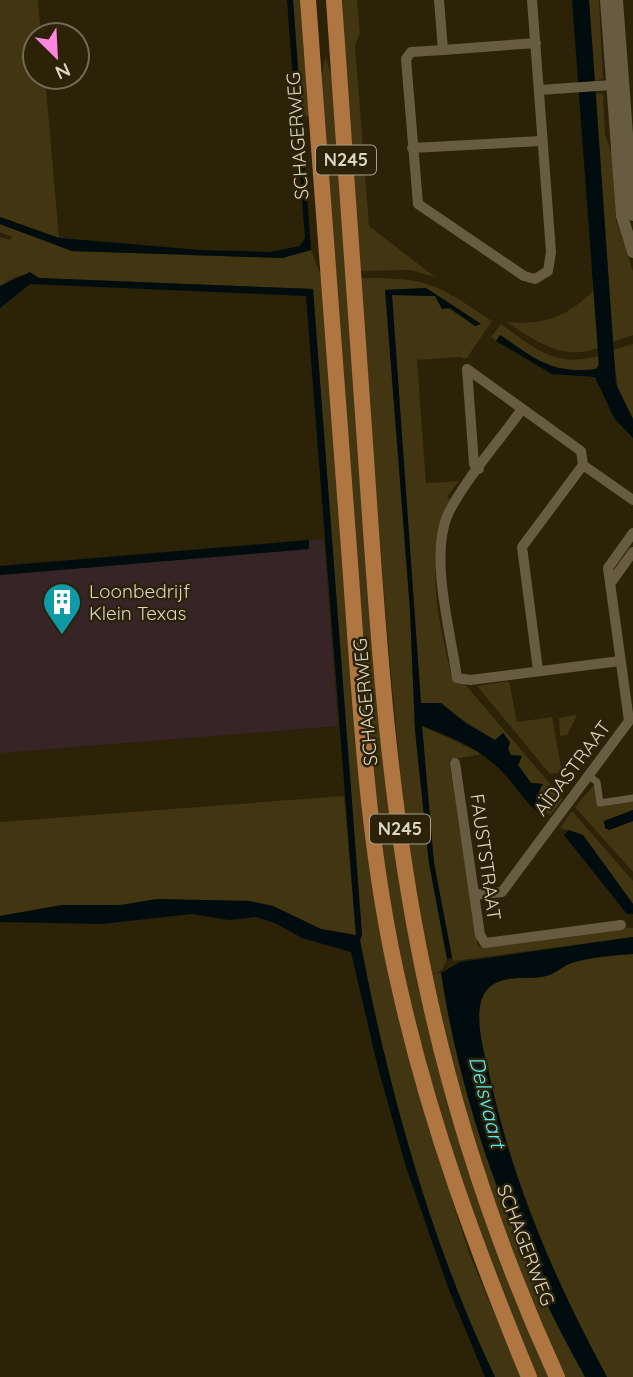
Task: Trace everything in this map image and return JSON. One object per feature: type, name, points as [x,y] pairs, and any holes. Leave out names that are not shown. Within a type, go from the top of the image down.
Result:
[{"type":"main road","name":"SCHAGERWEG","points":[[308,0],[359,698],[379,870],[399,988],[446,1162],[482,1265],[529,1377]]},
{"type":"main road","name":"SCHAGERWEG","points":[[334,0],[375,584],[396,805],[423,968],[469,1150],[506,1256],[557,1377]]},
{"type":"street","points":[[439,0],[443,50]]},
{"type":"street","points":[[532,0],[536,43],[551,260],[546,274],[535,279],[524,276],[418,204],[405,59],[411,52],[536,43]]},
{"type":"street","points":[[606,0],[633,252]]},
{"type":"street","points":[[617,0],[617,85]]},
{"type":"street","points":[[539,90],[617,85]]},
{"type":"street","points":[[412,148],[542,141]]},
{"type":"street","points":[[479,470],[474,464],[467,369],[581,451],[583,464],[522,547],[538,670]]},
{"type":"street","points":[[522,409],[449,514],[442,544],[441,569],[457,678],[470,680],[620,661]]},
{"type":"street","points":[[583,464],[633,500]]},
{"type":"street","name":"AÏDASTRAAT","points":[[474,895],[502,892],[631,721],[608,568],[633,533]]},
{"type":"street","points":[[610,584],[633,552]]},
{"type":"street","name":"FAUSTSTRAAT","points":[[455,763],[480,935],[485,943],[621,925]]},
{"type":"street","points":[[588,775],[597,782],[600,803],[633,798]]},
{"type":"shaded area","points":[[0,0],[38,0],[40,21],[21,21],[21,91],[46,91],[59,238],[0,217]]},
{"type":"shaded area","points":[[293,0],[303,0],[303,43],[310,116],[302,116]]},
{"type":"shaded area","points":[[343,0],[357,0],[360,33],[355,45],[369,226],[435,277],[410,270],[359,271],[344,67]]},
{"type":"shaded area","points":[[589,0],[599,0],[603,79],[595,81]]},
{"type":"shaded area","points":[[325,56],[332,77],[412,952],[550,1377],[536,1377],[500,1295],[430,1091],[402,980],[372,780],[320,88]]},
{"type":"shaded area","points":[[596,94],[603,94],[605,134],[612,155],[616,220],[633,271],[633,335],[613,342]]},
{"type":"shaded area","points":[[0,224],[72,251],[282,258],[311,250],[322,278],[354,709],[431,1133],[469,1253],[521,1377],[495,1377],[450,1273],[398,1107],[360,940],[362,934],[313,289],[39,278],[33,274],[15,277],[0,286],[0,237],[10,240],[12,237],[0,232]]},
{"type":"shaded area","points":[[360,278],[402,279],[431,285],[492,321],[466,359],[460,357],[417,360],[426,483],[459,481],[447,497],[453,501],[443,521],[438,542],[435,564],[438,610],[452,676],[464,683],[563,799],[550,816],[545,811],[548,807],[539,791],[540,783],[531,783],[518,765],[522,756],[511,755],[503,734],[495,740],[452,714],[421,704],[392,295],[435,296],[441,304],[476,326],[481,324],[426,288],[386,290],[410,610],[415,729],[429,863],[447,959],[442,970],[434,974],[441,973],[514,1230],[585,1377],[565,1377],[501,1224],[451,1066],[426,959],[410,861],[399,762]]},
{"type":"shaded area","points":[[594,290],[598,348],[573,352],[550,347],[507,322],[533,322],[555,317],[575,307]]},
{"type":"shaded area","points":[[501,324],[535,348],[557,357],[583,359],[598,356],[598,367],[585,372],[560,370],[534,358],[500,335],[496,341],[491,337]]},
{"type":"shaded area","points":[[633,344],[633,419],[619,395],[613,350]]},
{"type":"shaded area","points":[[324,539],[338,726],[0,753],[0,575],[309,549],[309,540]]},
{"type":"shaded area","points":[[509,681],[517,722],[552,717],[562,772],[550,774],[477,686]]},
{"type":"shaded area","points":[[577,715],[567,735],[560,736],[559,718]]},
{"type":"shaded area","points":[[422,726],[483,754],[449,760],[478,947],[618,928],[633,928],[633,937],[453,961],[434,863]]},
{"type":"shaded area","points":[[594,785],[599,805],[633,800],[633,810],[603,822],[609,830],[633,821],[633,872],[575,807]]},
{"type":"shaded area","points":[[344,796],[356,936],[321,929],[273,906],[249,901],[157,899],[121,905],[62,905],[0,916],[0,822]]},
{"type":"shaded area","points":[[572,811],[633,881],[633,904],[583,835],[560,828]]},
{"type":"shaded area","points":[[633,954],[633,1377],[607,1377],[569,1303],[522,1189],[498,1110],[479,1018],[486,991],[499,981],[546,976],[579,961]]},
{"type":"water","points":[[287,0],[293,0],[311,250],[282,258],[72,251],[0,224],[0,217],[59,238],[200,250],[270,252],[300,246],[305,238]]},
{"type":"water","points":[[572,0],[589,0],[616,384],[633,419],[633,438],[614,418],[595,377],[552,374],[496,341],[500,335],[534,358],[555,367],[580,370],[596,369],[599,365]]},
{"type":"water","points":[[30,272],[39,278],[313,289],[362,935],[360,940],[383,1051],[431,1219],[472,1326],[495,1377],[485,1377],[449,1290],[406,1167],[378,1068],[351,952],[302,938],[275,923],[256,917],[229,920],[192,914],[102,924],[0,922],[0,916],[62,905],[121,905],[157,899],[249,901],[273,906],[321,929],[356,935],[306,296],[30,284],[0,308],[0,286]]},
{"type":"water","points":[[426,288],[481,324],[475,326],[450,308],[442,309],[435,296],[392,295],[421,703],[441,703],[467,724],[495,740],[503,733],[510,742],[508,750],[511,755],[522,756],[518,765],[531,783],[543,784],[539,791],[548,808],[539,813],[488,759],[456,740],[422,726],[434,863],[452,958],[447,959],[429,863],[415,730],[410,610],[385,290]]},
{"type":"water","points":[[309,540],[309,549],[0,575],[0,566]]},
{"type":"water","points":[[633,810],[633,821],[609,830],[605,828],[604,821]]},
{"type":"water","points":[[569,830],[583,835],[633,904],[633,914],[627,914],[564,835]]},
{"type":"water","name":"Delsvaart","points":[[633,937],[633,954],[579,961],[546,976],[499,981],[486,991],[480,1008],[484,1051],[509,1150],[522,1189],[569,1303],[607,1377],[585,1377],[536,1282],[495,1181],[463,1078],[441,973],[460,962]]},
{"type":"place","name":"Loonbedrijf Klein Texas","points":[[62,636]]}]
